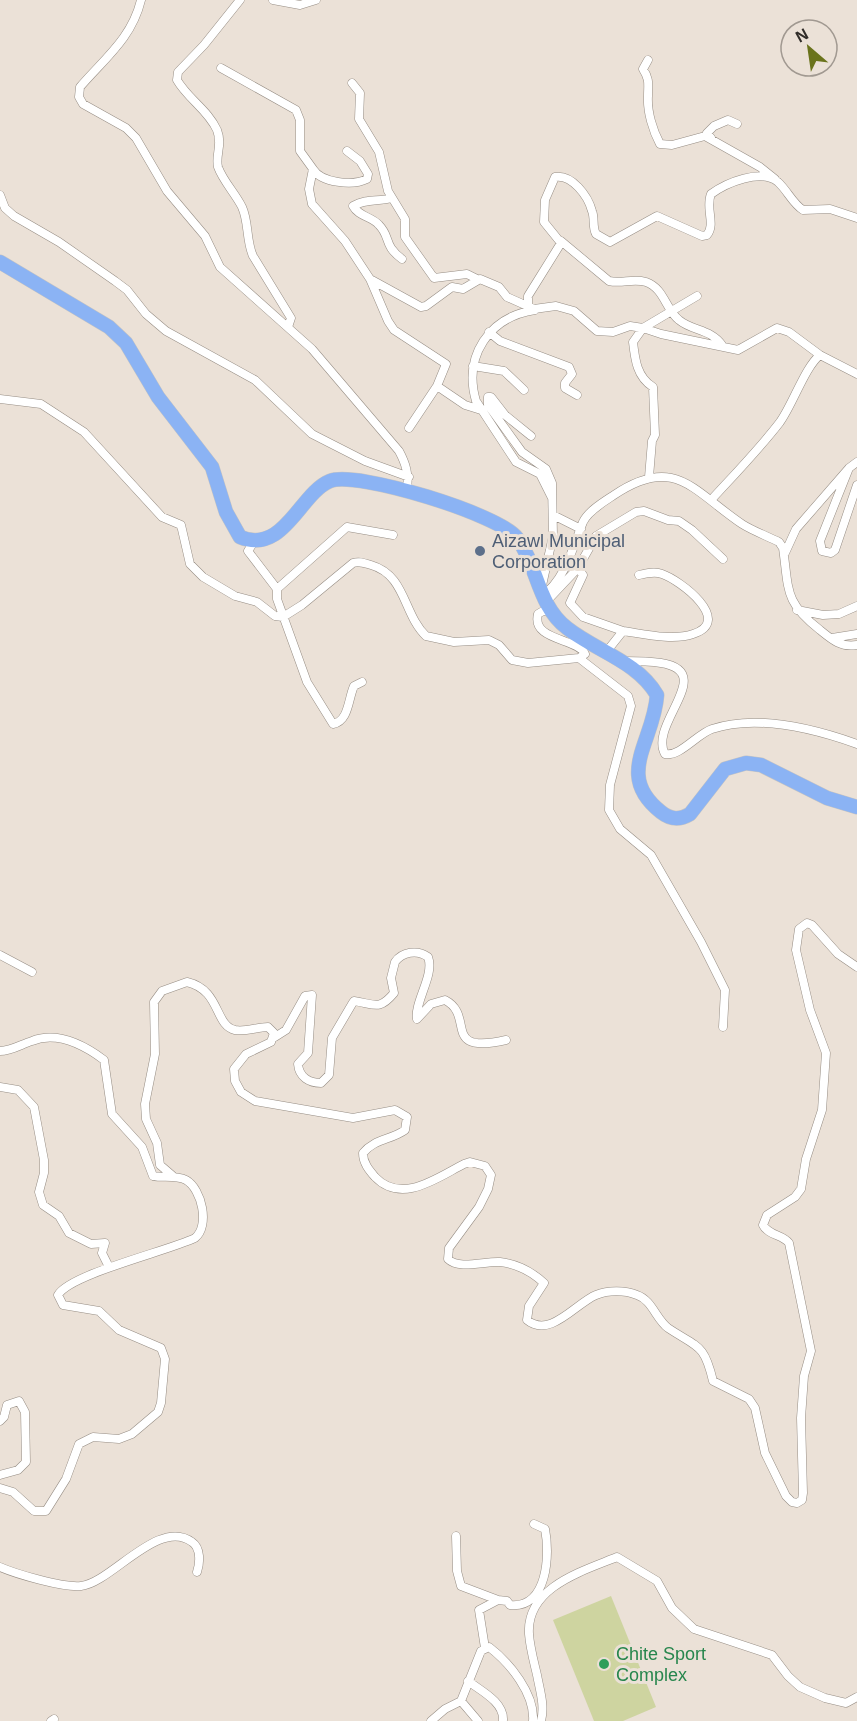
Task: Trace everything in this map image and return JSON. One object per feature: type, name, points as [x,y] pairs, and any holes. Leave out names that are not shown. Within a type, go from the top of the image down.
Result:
[{"type":"highway","points":[[0,262],[109,327],[126,343],[158,397],[212,467],[233,527],[240,537],[255,540],[287,526],[317,491],[331,480],[342,479],[408,484],[511,530],[523,548],[545,600],[567,629],[621,661],[646,681],[657,694],[657,708],[637,770],[637,783],[642,794],[663,815],[674,819],[690,814],[725,769],[747,763],[761,765],[826,798],[857,807]]},
{"type":"street","points":[[141,0],[137,17],[126,36],[80,87],[79,97],[83,104],[93,112],[126,128],[136,138],[167,191],[205,236],[220,267],[312,349],[399,451],[406,463],[408,484]]},
{"type":"street","points":[[240,0],[204,45],[178,72],[177,80],[188,96],[209,116],[217,130],[221,143],[218,167],[242,207],[248,246],[291,318],[288,327]]},
{"type":"street","points":[[273,0],[300,5],[316,0]]},
{"type":"street","points":[[648,60],[643,69],[649,79],[648,103],[652,126],[660,144],[664,147],[705,136],[760,167],[776,180],[803,210],[830,208],[857,218]]},
{"type":"street","points":[[221,69],[296,110],[300,120],[300,151],[320,178],[360,182],[367,179],[368,174],[360,161],[347,151]]},
{"type":"street","points":[[352,83],[360,93],[359,119],[379,152],[392,198],[405,219],[405,237],[418,252],[432,277],[467,274],[499,287],[507,297],[538,309]]},
{"type":"street","points":[[712,139],[707,133],[714,126],[728,120],[737,124]]},
{"type":"street","points":[[313,169],[309,189],[312,204],[345,241],[370,279],[394,330],[445,362],[446,369],[437,386],[409,428]]},
{"type":"street","points":[[722,345],[712,334],[679,320],[661,292],[649,283],[633,280],[609,281],[561,241],[544,222],[545,200],[555,177],[561,176],[574,183],[594,213],[596,234],[609,242],[657,216],[702,236],[707,235],[711,226],[708,206],[711,194],[744,179],[762,177],[776,180]]},
{"type":"street","points":[[0,195],[5,208],[14,216],[59,242],[127,290],[146,314],[166,330],[255,380],[312,434],[408,484]]},
{"type":"street","points":[[392,198],[382,201],[364,199],[353,206],[359,214],[381,227],[390,250],[402,260]]},
{"type":"street","points":[[528,306],[528,296],[561,241]]},
{"type":"street","points":[[370,279],[423,307],[452,287],[463,289],[477,279]]},
{"type":"street","points":[[649,477],[651,441],[655,435],[652,387],[645,383],[639,372],[633,342],[643,328],[671,309],[698,296]]},
{"type":"street","points":[[553,502],[540,474],[516,462],[482,410],[473,391],[473,366],[479,345],[489,332],[504,321],[538,309],[556,306],[574,311],[601,332],[613,332],[630,326],[738,350],[777,328],[789,332],[820,355],[856,370]]},
{"type":"street","points":[[489,332],[500,341],[569,367],[572,374],[565,382],[565,388],[577,395]]},
{"type":"street","points":[[712,499],[779,422],[803,384],[812,363],[820,355]]},
{"type":"street","points":[[473,366],[504,371],[524,390]]},
{"type":"street","points":[[437,386],[476,411],[482,410]]},
{"type":"street","points":[[0,399],[41,404],[84,432],[162,517],[181,525],[190,564],[203,577],[235,596],[257,602],[275,616],[283,617],[303,605],[353,563],[358,562],[387,571],[404,594],[412,617],[426,636],[454,642],[489,640],[499,645],[512,660],[528,663],[579,658],[585,654],[581,648],[554,638],[539,625],[538,614],[543,611],[553,536],[552,483],[546,469],[522,452],[488,405],[488,397],[491,397],[505,415],[531,436]]},
{"type":"street","points":[[784,557],[796,529],[849,468],[857,462]]},
{"type":"street","points":[[849,468],[820,541],[822,551],[831,553],[835,550],[857,485]]},
{"type":"street","points":[[545,600],[558,581],[585,518],[626,487],[649,477],[665,476],[712,499],[742,524],[779,542],[791,598],[797,610],[828,637],[846,646],[857,645]]},
{"type":"street","points":[[545,600],[578,568],[596,536],[640,511],[679,521],[723,559]]},
{"type":"street","points":[[553,515],[581,529]]},
{"type":"street","points":[[277,589],[350,526],[393,535]]},
{"type":"street","points":[[255,540],[248,551],[277,589],[277,599],[307,682],[333,724],[340,721],[349,708],[354,686],[362,682]]},
{"type":"street","points":[[578,568],[583,575],[570,603],[583,617],[623,631],[687,636],[702,630],[705,625],[706,611],[696,596],[663,574],[649,572],[639,575]]},
{"type":"street","points":[[797,610],[823,615],[839,614],[857,606]]},
{"type":"street","points":[[607,651],[623,631]]},
{"type":"street","points":[[828,637],[840,639],[857,634]]},
{"type":"street","points":[[579,658],[631,700],[608,793],[609,810],[620,829],[651,855],[701,942],[725,990],[723,1027]]},
{"type":"street","points":[[621,661],[662,663],[676,667],[683,677],[683,690],[662,732],[665,754],[674,754],[711,729],[739,723],[775,722],[857,744]]},
{"type":"street","points":[[506,1041],[485,1045],[472,1043],[464,1034],[452,1004],[445,1000],[431,1004],[417,1019],[416,1012],[422,1000],[429,968],[428,957],[420,952],[405,954],[395,962],[392,978],[394,993],[385,1004],[377,1006],[354,1001],[336,1028],[331,1047],[329,1075],[321,1083],[307,1080],[298,1068],[301,1059],[308,1053],[312,995],[305,996],[286,1030],[274,1037],[271,1042],[259,1046],[239,1060],[234,1075],[241,1092],[255,1101],[353,1118],[367,1118],[385,1111],[402,1113],[407,1118],[405,1130],[397,1136],[377,1141],[363,1153],[369,1171],[385,1185],[416,1189],[470,1162],[485,1166],[491,1176],[488,1189],[449,1248],[448,1259],[459,1265],[480,1262],[503,1263],[520,1267],[533,1274],[544,1283],[526,1313],[527,1320],[532,1324],[543,1325],[562,1318],[584,1301],[609,1292],[636,1294],[646,1299],[662,1322],[691,1340],[704,1353],[711,1366],[713,1381],[750,1399],[755,1408],[765,1453],[786,1496],[792,1502],[797,1503],[803,1494],[801,1418],[804,1376],[811,1351],[789,1243],[784,1238],[772,1234],[763,1225],[767,1215],[795,1197],[801,1190],[806,1159],[822,1110],[826,1053],[810,1010],[796,950],[799,929],[807,923],[812,925],[831,947],[857,967]]},
{"type":"street","points":[[0,955],[32,972]]},
{"type":"street","points":[[174,1177],[160,1165],[157,1143],[146,1119],[146,1092],[154,1064],[154,1002],[162,991],[187,982],[198,984],[208,991],[221,1017],[231,1028],[244,1030],[268,1027],[274,1037]]},
{"type":"street","points":[[0,1051],[39,1038],[55,1037],[94,1053],[105,1062],[106,1088],[112,1114],[142,1147],[153,1176],[174,1177],[188,1181],[197,1192],[202,1210],[200,1233],[190,1241],[109,1267],[60,1291],[58,1299],[68,1307],[99,1311],[119,1330],[161,1348],[165,1359],[160,1408],[143,1427],[132,1434],[119,1439],[93,1437],[79,1444],[66,1479],[46,1511],[34,1512],[13,1491],[0,1488]]},
{"type":"street","points":[[0,1087],[18,1090],[34,1107],[44,1160],[44,1173],[39,1192],[43,1205],[59,1216],[69,1233],[91,1244],[105,1244],[102,1252],[109,1267]]},
{"type":"street","points":[[0,1421],[4,1417],[7,1405],[19,1401],[25,1412],[26,1462],[18,1470],[0,1475]]},
{"type":"street","points":[[456,1536],[457,1571],[461,1586],[498,1600],[507,1601],[510,1605],[522,1604],[534,1596],[542,1585],[548,1557],[545,1529],[534,1524]]},
{"type":"street","points":[[0,1567],[15,1573],[81,1587],[98,1580],[154,1542],[177,1538],[190,1540],[196,1545],[199,1559],[197,1572]]},
{"type":"street","points":[[541,1721],[543,1704],[529,1632],[532,1617],[542,1597],[574,1574],[617,1557],[657,1581],[672,1608],[694,1629],[772,1655],[788,1676],[807,1691],[846,1703],[857,1697]]},
{"type":"street","points":[[485,1648],[478,1612],[498,1600]]},
{"type":"street","points":[[431,1721],[445,1709],[461,1701],[481,1651],[485,1648],[492,1649],[528,1694],[533,1707],[533,1721]]},
{"type":"street","points":[[468,1681],[498,1705],[503,1713],[503,1720]]},
{"type":"street","points":[[461,1701],[478,1721]]},
{"type":"green space","name":"Chite Sport Complex","points":[[611,1596],[656,1707],[623,1721],[594,1721],[553,1620]]},
{"type":"place","name":"Aizawl Municipal Corporation","points":[[480,551]]},
{"type":"place","name":"Chite Sport Complex","points":[[604,1664]]}]
